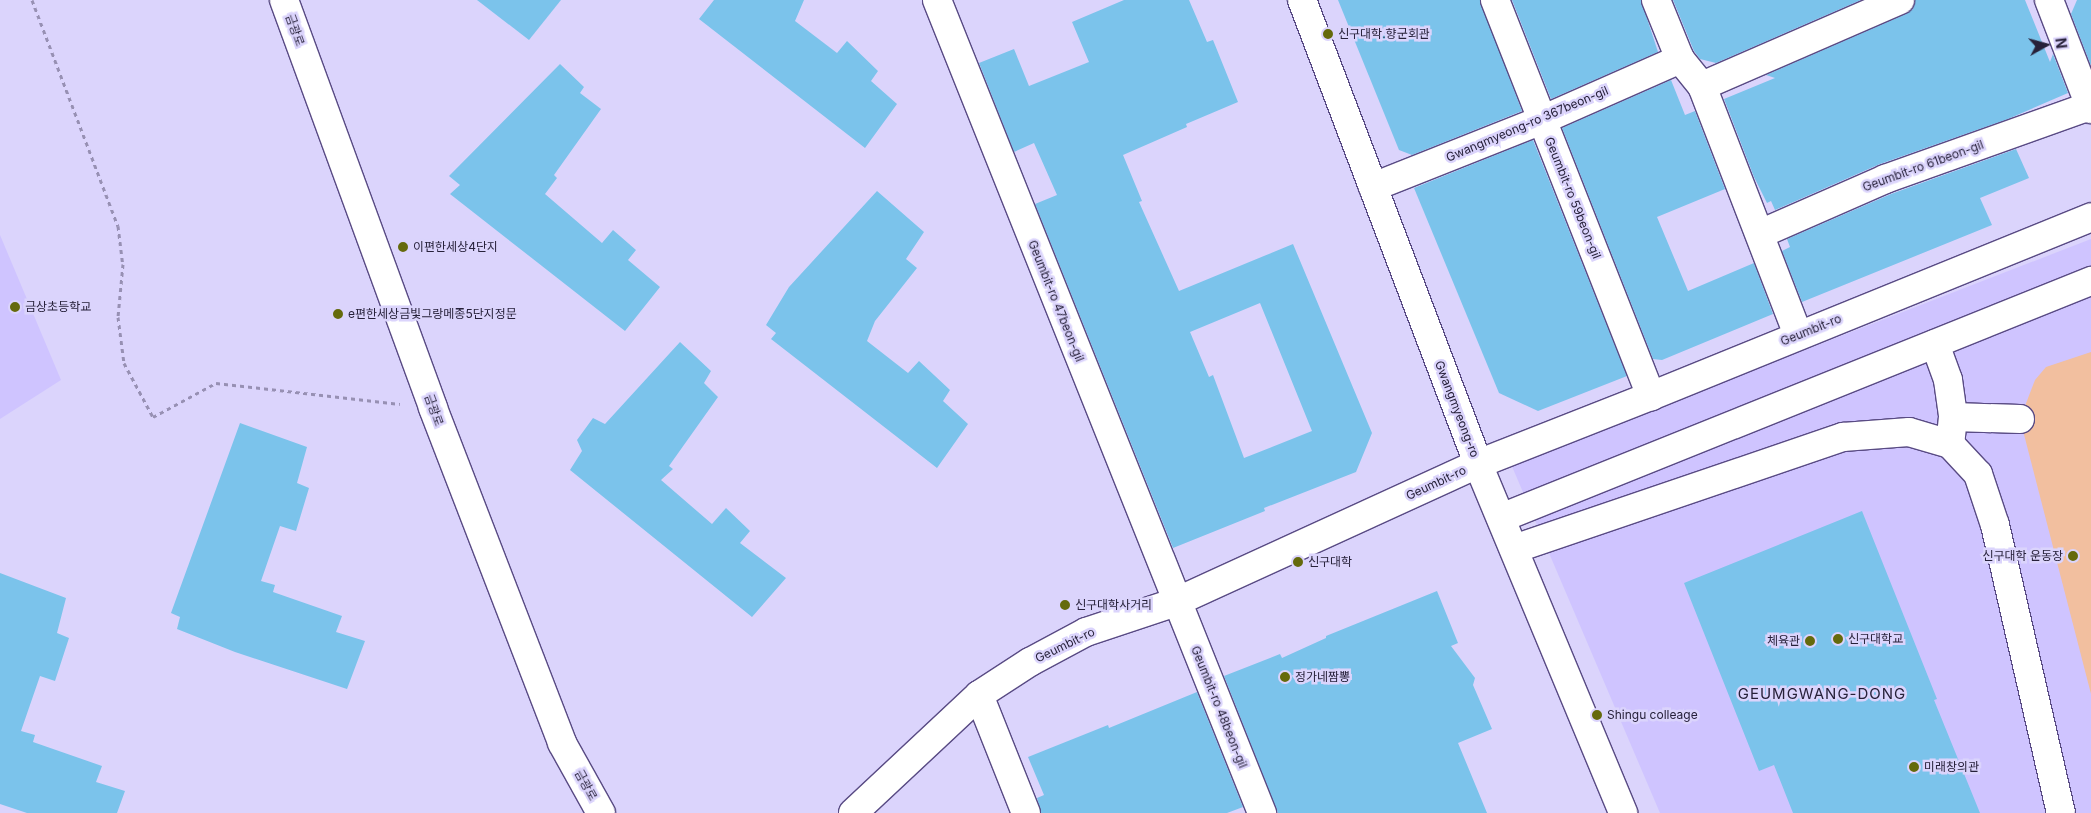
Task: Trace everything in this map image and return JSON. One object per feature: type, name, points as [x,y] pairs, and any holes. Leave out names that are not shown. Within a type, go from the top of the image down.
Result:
[{"type":"street","name":"금광로","points":[[284,0],[433,408],[562,743],[601,813]]},
{"type":"street","name":"Geumbit-ro 47beon-gil","points":[[936,0],[1176,602]]},
{"type":"street","name":"Gwangmyeong-ro","points":[[1302,0],[1478,464],[1623,813]]},
{"type":"street","name":"Geumbit-ro 59beon-gil","points":[[1495,0],[1652,396]]},
{"type":"street","points":[[1656,0],[1680,59],[1702,86],[1798,335]]},
{"type":"street","points":[[1702,86],[1900,0]]},
{"type":"street","points":[[2055,2],[2090,107]]},
{"type":"street","name":"Gwangmyeong-ro 367beon-gil","points":[[1373,187],[1542,120],[1680,59]]},
{"type":"street","name":"Geumbit-ro 61beon-gil","points":[[1760,234],[1885,179],[2090,107]]},
{"type":"street","name":"Geumbit-ro","points":[[853,813],[979,695],[1030,662],[1086,632],[1176,602],[1478,464],[1652,396],[2091,217]]},
{"type":"street","points":[[1501,518],[2091,281]]},
{"type":"street","points":[[1935,344],[1948,380],[1953,417],[1950,444]]},
{"type":"street","points":[[1953,417],[2020,419]]},
{"type":"street","points":[[1514,549],[1843,437],[1909,432],[1950,444],[1978,474],[1995,525],[2061,813]]},
{"type":"street","name":"Geumbit-ro 48beon-gil","points":[[1176,602],[1262,813]]},
{"type":"street","points":[[979,695],[1026,813]]},
{"type":"path","points":[[32,0],[118,226],[123,264],[118,317],[124,363],[153,417],[216,383],[433,408]]},
{"type":"shaded area","name":"금상초등학교","points":[[0,235],[61,380],[0,419]]},
{"type":"shaded area","name":"신구대학교","points":[[2091,239],[2091,813],[1660,813],[1511,464]]},
{"type":"shaded area","name":"신구대학 운동장","points":[[2091,352],[2091,694],[2020,419],[2035,380],[2046,367]]},
{"type":"building","points":[[477,0],[561,0],[529,40]]},
{"type":"building","points":[[714,0],[804,0],[795,21],[837,53],[847,41],[878,71],[871,81],[897,104],[865,148],[699,19]]},
{"type":"building","points":[[1124,0],[1189,0],[1207,42],[1213,40],[1238,102],[1186,124],[1187,127],[1123,155],[1142,201],[1139,202],[1179,291],[1293,244],[1372,433],[1356,472],[1264,508],[1265,511],[1173,548],[1035,204],[1057,195],[1034,143],[1014,152],[979,63],[1014,49],[1029,86],[1089,62],[1072,22]],"holes":[[[1260,303],[1312,431],[1244,458],[1213,375],[1209,377],[1190,332]]]},
{"type":"building","points":[[1338,0],[1480,0],[1522,111],[1412,155],[1399,150]]},
{"type":"building","points":[[1512,0],[1641,0],[1658,52],[1551,99]]},
{"type":"building","points":[[1673,0],[1861,0],[1716,63],[1700,59],[1694,51]]},
{"type":"building","points":[[1915,0],[2025,0],[2050,62],[2053,54],[2068,93],[2008,119],[1880,164],[1775,210],[1771,201],[1767,203],[1754,177],[1724,99],[1775,78],[1766,75],[1906,14],[1913,9]]},
{"type":"building","points":[[2077,0],[2091,0],[2091,66],[2071,14]]},
{"type":"building","points":[[560,64],[584,87],[580,93],[601,109],[554,175],[557,178],[545,194],[602,243],[613,230],[636,250],[628,260],[660,287],[625,331],[450,194],[460,185],[449,176]]},
{"type":"building","points":[[1671,80],[1685,115],[1695,111],[1725,189],[1657,217],[1688,291],[1754,263],[1773,314],[1662,360],[1653,359],[1562,128]]},
{"type":"building","points":[[1533,140],[1627,376],[1538,411],[1499,393],[1414,188]]},
{"type":"building","points":[[2016,149],[2029,178],[1980,198],[1992,225],[1802,302],[1782,251],[1790,247],[1787,239],[1891,194]]},
{"type":"building","points":[[877,191],[924,232],[906,259],[917,268],[875,321],[867,341],[908,373],[919,361],[950,390],[943,401],[968,424],[937,468],[771,339],[776,333],[766,325],[789,287]]},
{"type":"building","points":[[680,342],[711,371],[704,383],[718,397],[669,466],[673,469],[661,480],[712,524],[726,508],[750,531],[740,543],[786,578],[752,617],[570,470],[582,451],[577,440],[593,418],[605,424]]},
{"type":"building","points":[[240,423],[307,447],[297,483],[309,488],[296,531],[280,526],[261,581],[275,585],[273,592],[342,616],[336,632],[365,641],[347,689],[235,652],[177,629],[180,617],[171,613]]},
{"type":"building","name":"체육관","points":[[1862,511],[1937,699],[1934,700],[1980,813],[1793,813],[1774,765],[1759,771],[1684,583]]},
{"type":"building","points":[[0,573],[66,598],[57,633],[69,638],[55,681],[40,676],[21,731],[35,735],[33,742],[102,766],[96,782],[125,791],[117,813],[27,813],[0,804]]},
{"type":"building","points":[[1437,591],[1458,643],[1451,646],[1475,678],[1473,685],[1492,729],[1458,743],[1487,813],[1278,813],[1224,676],[1280,654],[1282,658],[1326,638],[1326,636]]},
{"type":"building","points":[[1197,692],[1243,807],[1227,813],[1041,813],[1037,798],[1044,795],[1028,757],[1108,725],[1109,728]]},
{"type":"place","name":"신구대학.향군회관","points":[[1328,34]]},
{"type":"place","name":"이편한세상4단지","points":[[403,247]]},
{"type":"place","name":"금상초등학교","points":[[15,307]]},
{"type":"place","name":"e편한세상금빛그랑메종5단지정문","points":[[338,314]]},
{"type":"place","name":"신구대학 운동장","points":[[2073,556]]},
{"type":"place","name":"신구대학","points":[[1298,562]]},
{"type":"place","name":"신구대학사거리","points":[[1065,605]]},
{"type":"place","name":"신구대학교","points":[[1838,639]]},
{"type":"place","name":"체육관","points":[[1810,641]]},
{"type":"place","name":"정가네짬뽕","points":[[1285,677]]},
{"type":"place","name":"Shingu colleage","points":[[1597,715]]},
{"type":"place","name":"미래창의관","points":[[1914,767]]},
{"type":"district","name":"GEUMGWANG-DONG","points":[[1822,694]]}]
